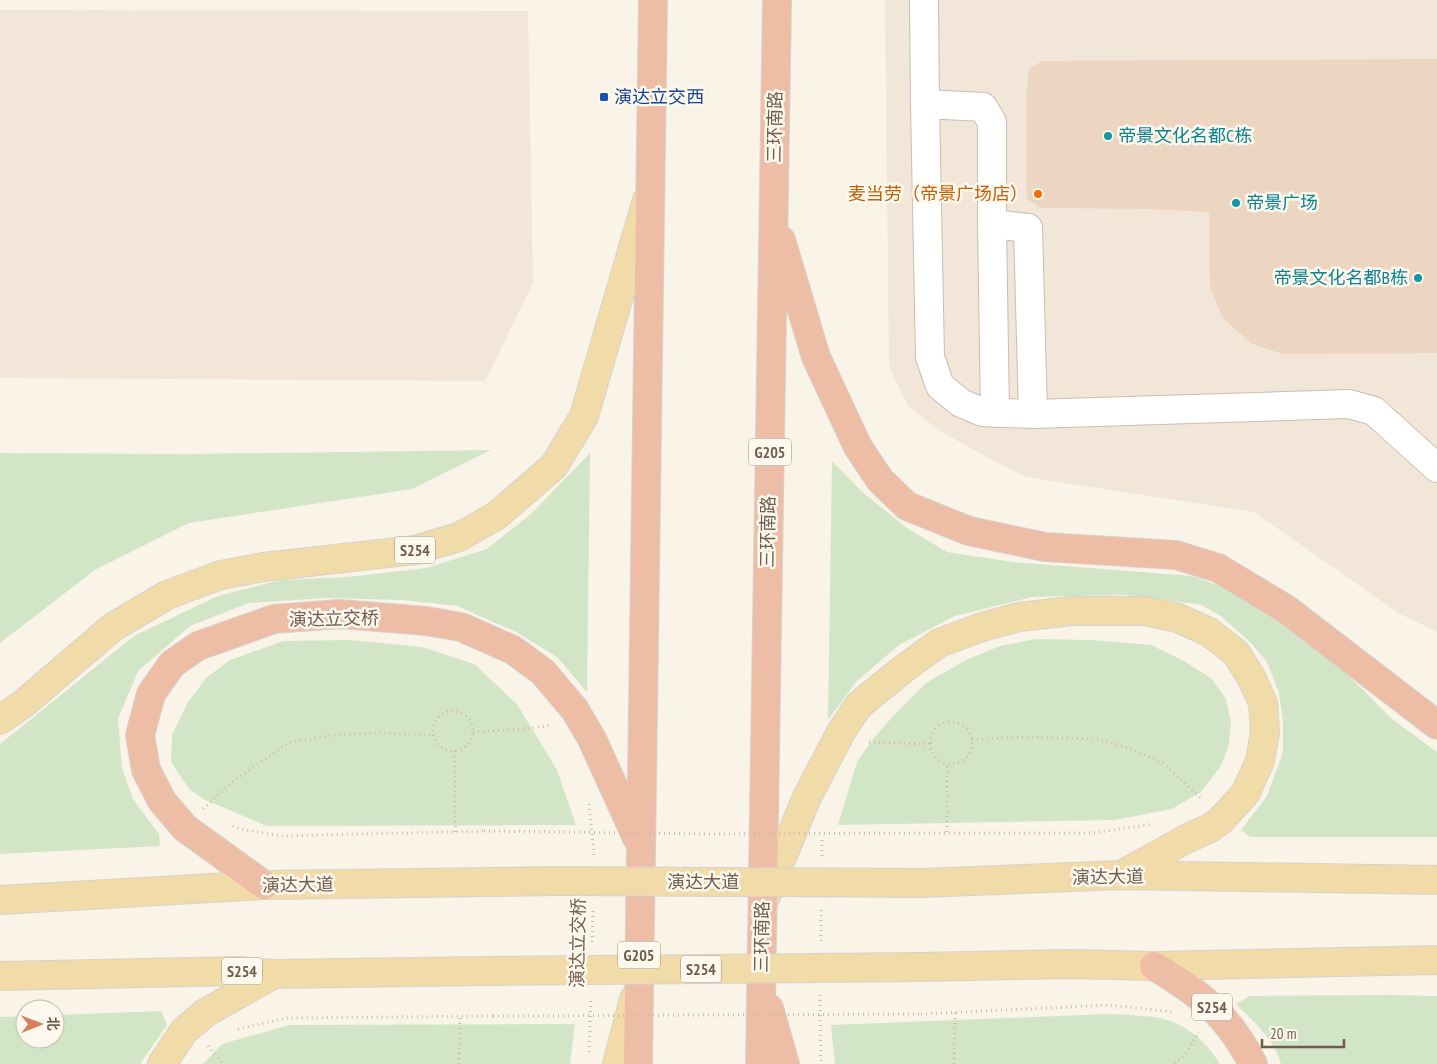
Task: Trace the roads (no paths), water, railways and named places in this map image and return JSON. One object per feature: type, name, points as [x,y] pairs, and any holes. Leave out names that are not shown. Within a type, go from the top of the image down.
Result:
[{"type":"highway","name":"G205","points":[[638,1064],[653,0]]},
{"type":"highway","name":"三环南路","points":[[760,1064],[778,0]]},
{"type":"highway","points":[[774,214],[816,357],[858,447],[880,480],[907,506],[969,531],[1045,547],[1176,555],[1218,568],[1286,608],[1437,725]]},
{"type":"highway","points":[[264,885],[185,828],[162,801],[146,770],[140,735],[151,694],[172,664],[198,646],[274,619],[340,614],[426,620],[461,627],[513,650],[544,672],[575,710],[592,739],[641,845]]},
{"type":"highway","name":"S254","points":[[1154,966],[1188,986],[1218,1012],[1254,1064]]},
{"type":"highway","points":[[761,981],[785,1064]]},
{"type":"main road","name":"S254","points":[[0,720],[23,704],[113,627],[167,595],[221,574],[264,567],[415,550],[459,537],[496,516],[554,466],[584,416],[650,186]]},
{"type":"main road","points":[[762,904],[807,797],[841,732],[859,706],[902,670],[939,643],[982,627],[1019,617],[1072,611],[1145,610],[1178,618],[1209,632],[1236,654],[1251,677],[1263,703],[1266,732],[1260,761],[1245,794],[1220,821],[1210,828],[1121,875]]},
{"type":"main road","name":"演达大道","points":[[0,900],[264,885],[476,881],[922,883],[1121,875],[1437,880]]},
{"type":"main road","points":[[1154,966],[1437,960]]},
{"type":"main road","name":"S254","points":[[0,976],[239,971],[274,974],[1071,964],[1154,966]]},
{"type":"main road","points":[[162,1064],[184,1031],[205,1013],[274,974]]},
{"type":"main road","points":[[617,1064],[639,978]]},
{"type":"street","points":[[924,0],[930,357],[940,386],[961,403],[982,412],[994,413],[1033,414],[1349,404],[1374,411],[1437,468]]},
{"type":"street","points":[[925,104],[983,107],[992,122],[994,413]]},
{"type":"street","points":[[992,224],[1028,228],[1033,414]]},
{"type":"place","name":"演达立交西","points":[[604,97]]},
{"type":"place","name":"帝景文化名都C栋","points":[[1108,136]]},
{"type":"place","name":"麦当劳（帝景广场店）","points":[[1038,194]]},
{"type":"place","name":"帝景广场","points":[[1236,203]]},
{"type":"place","name":"帝景文化名都B栋","points":[[1418,278]]}]
